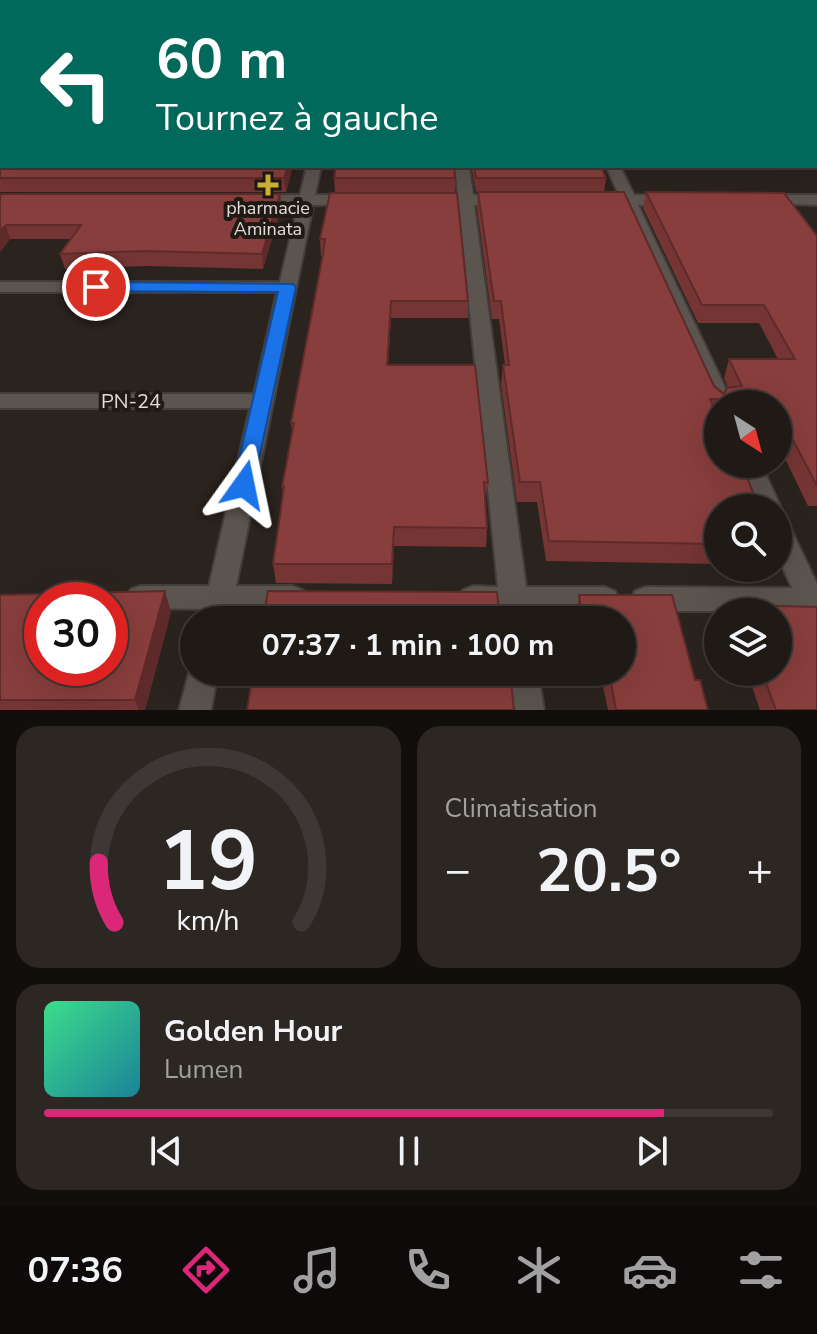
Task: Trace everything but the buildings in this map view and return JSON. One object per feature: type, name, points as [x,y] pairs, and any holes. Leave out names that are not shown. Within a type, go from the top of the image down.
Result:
[{"type":"street","points":[[218,606],[314,168]]},
{"type":"street","points":[[462,168],[515,606]]},
{"type":"street","points":[[614,168],[716,390]]},
{"type":"street","points":[[244,200],[378,200]]},
{"type":"street","points":[[422,200],[525,200]]},
{"type":"street","points":[[584,200],[692,200]]},
{"type":"street","points":[[755,200],[817,200]]},
{"type":"street","points":[[787,200],[802,219]]},
{"type":"street","points":[[0,287],[288,287]]},
{"type":"street","name":"PN-24","points":[[0,401],[263,401]]},
{"type":"street","points":[[636,607],[815,604],[792,557]]},
{"type":"street","points":[[243,606],[312,598]]},
{"type":"street","points":[[452,598],[498,606]]},
{"type":"street","points":[[128,599],[190,606]]},
{"type":"street","points":[[195,710],[200,686]]},
{"type":"street","points":[[525,686],[528,710]]},
{"type":"place","name":"pharmacie Aminata","points":[[268,185]]},
{"type":"route","points":[[96,287],[288,287],[244,485]]}]
